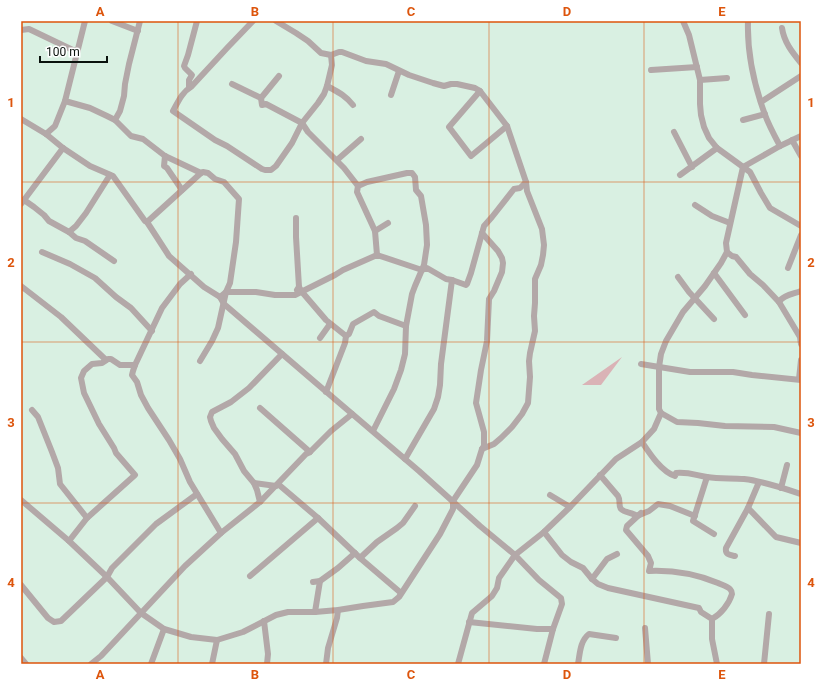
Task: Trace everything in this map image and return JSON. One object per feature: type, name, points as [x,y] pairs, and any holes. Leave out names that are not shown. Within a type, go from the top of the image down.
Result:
[{"type":"street","points":[[46,134],[55,126],[65,101],[85,21]]},
{"type":"street","points":[[112,21],[138,31]]},
{"type":"street","points":[[115,120],[120,111],[124,96],[125,84],[140,21]]},
{"type":"street","points":[[189,87],[188,80],[192,76],[184,68],[184,66],[197,21]]},
{"type":"street","points":[[253,21],[191,87],[189,87],[182,95],[173,111],[215,140],[265,170],[271,170],[276,166],[292,143],[302,123],[318,103],[327,86],[332,65],[331,55]]},
{"type":"street","points":[[276,21],[296,33],[321,53],[331,55],[342,52],[366,61],[386,64],[399,71],[432,83],[444,86],[457,84],[480,91],[507,126],[526,182],[527,191],[542,229],[544,245],[541,265],[536,279],[534,316],[535,331],[529,361],[530,376],[528,404],[512,427],[501,438],[494,444],[482,449]]},
{"type":"street","points":[[683,21],[689,35],[700,80],[701,115],[709,138],[717,148],[750,172],[770,208],[801,226]]},
{"type":"street","points":[[748,21],[747,36],[750,59],[764,114],[780,146]]},
{"type":"street","points":[[782,28],[784,38],[801,63]]},
{"type":"street","points":[[21,30],[29,29],[77,52]]},
{"type":"street","points":[[651,70],[697,67]]},
{"type":"street","points":[[391,95],[399,71]]},
{"type":"street","points":[[279,76],[261,98],[262,105],[266,104],[302,123],[308,132],[337,160],[358,186],[357,192],[375,231],[377,255]]},
{"type":"street","points":[[761,102],[801,76]]},
{"type":"street","points":[[700,80],[727,78]]},
{"type":"street","points":[[232,84],[261,98]]},
{"type":"street","points":[[327,86],[340,92],[353,105]]},
{"type":"street","points":[[480,91],[450,128],[471,156],[507,126]]},
{"type":"street","points":[[65,101],[90,108],[108,116],[115,120],[131,136],[143,139],[165,156],[201,173],[208,173],[224,182],[239,199],[235,250],[231,277],[218,328],[200,361]]},
{"type":"street","points":[[744,120],[764,114]]},
{"type":"street","points":[[21,119],[46,134],[90,166],[110,175],[118,182],[169,256],[204,286],[220,297],[224,304],[373,431],[515,555],[539,580],[561,598],[562,604],[552,629],[544,664]]},
{"type":"street","points":[[674,132],[692,166]]},
{"type":"street","points":[[801,136],[743,167],[726,243],[727,252],[714,273],[683,312],[666,341],[661,354],[659,367],[659,409],[661,413],[677,422],[725,426],[774,427],[801,433]]},
{"type":"street","points":[[337,160],[361,140]]},
{"type":"street","points":[[792,140],[801,156]]},
{"type":"street","points":[[64,148],[23,202],[34,207],[49,221],[69,232],[76,238],[85,241],[114,261]]},
{"type":"street","points":[[680,175],[717,148]]},
{"type":"street","points":[[165,156],[164,166],[182,190]]},
{"type":"street","points":[[358,186],[367,182],[407,172],[412,173],[415,177],[416,190],[421,196],[428,245],[424,265],[412,294],[406,326],[405,354],[401,370],[394,390],[373,431]]},
{"type":"street","points":[[146,222],[201,173]]},
{"type":"street","points":[[69,232],[76,226],[86,213],[110,175]]},
{"type":"street","points":[[220,297],[226,292],[256,292],[275,295],[295,295],[301,289],[377,255],[422,270],[427,268],[446,279],[464,285],[467,284],[472,272],[484,224],[492,218],[514,189],[520,188],[526,182]]},
{"type":"street","points":[[695,205],[712,216],[730,223]]},
{"type":"street","points":[[296,218],[296,237],[301,289],[330,324],[346,336]]},
{"type":"street","points":[[375,231],[388,224]]},
{"type":"street","points":[[21,500],[107,577],[141,613],[164,629],[191,637],[217,640],[243,632],[276,615],[288,612],[338,610],[393,602],[401,594],[440,534],[453,509],[453,502],[477,465],[484,446],[484,432],[476,403],[487,341],[489,299],[502,272],[502,258],[482,233]]},
{"type":"street","points":[[788,268],[801,235]]},
{"type":"street","points":[[479,245],[489,246],[498,252]]},
{"type":"street","points":[[42,252],[70,264],[95,278],[131,308],[152,331]]},
{"type":"street","points":[[727,252],[736,257],[750,274],[779,302],[801,337],[801,344]]},
{"type":"street","points":[[714,273],[745,315]]},
{"type":"street","points":[[191,274],[180,284],[162,308],[152,331],[132,367],[132,375],[137,382],[141,395],[148,408],[180,459],[190,482],[220,533]]},
{"type":"street","points":[[678,277],[689,292],[714,319]]},
{"type":"street","points":[[405,459],[434,409],[438,397],[440,385],[440,364],[452,280]]},
{"type":"street","points":[[21,286],[61,317],[106,360]]},
{"type":"street","points":[[779,302],[786,296],[801,291]]},
{"type":"street","points":[[326,392],[345,343],[346,336],[352,329],[353,324],[374,312],[379,316],[406,326]]},
{"type":"street","points":[[320,338],[330,324]]},
{"type":"street","points":[[260,502],[254,483],[244,471],[235,454],[214,428],[210,421],[210,417],[212,412],[231,402],[249,388],[282,354]]},
{"type":"street","points":[[68,541],[87,518],[135,474],[116,453],[84,393],[81,378],[84,371],[92,364],[102,363],[106,360],[111,359],[120,365],[132,367]]},
{"type":"street","points":[[641,364],[690,372],[734,372],[800,380],[801,360]]},
{"type":"street","points":[[260,408],[310,452]]},
{"type":"street","points":[[32,410],[38,416],[52,452],[58,468],[60,484],[87,518]]},
{"type":"street","points":[[458,664],[472,613],[492,596],[497,588],[499,578],[515,555],[544,532],[616,459],[642,442],[654,429],[661,413]]},
{"type":"street","points":[[91,664],[101,656],[185,566],[220,533],[260,502],[306,454],[352,414]]},
{"type":"street","points":[[642,442],[652,457],[675,476],[676,473],[686,472],[707,477],[759,482],[801,494]]},
{"type":"street","points":[[781,488],[787,465]]},
{"type":"street","points":[[600,475],[620,499],[620,506],[624,511],[634,513],[637,516],[653,509],[658,504],[670,506],[695,516]]},
{"type":"street","points":[[707,477],[693,521],[714,534]]},
{"type":"street","points":[[735,556],[727,554],[726,548],[748,508],[759,482]]},
{"type":"street","points":[[254,483],[277,485],[318,518],[401,594]]},
{"type":"street","points":[[21,585],[48,618],[54,622],[61,621],[107,577],[112,568],[156,524],[197,494]]},
{"type":"street","points":[[550,496],[570,507]]},
{"type":"street","points":[[360,558],[377,542],[403,523],[415,506]]},
{"type":"street","points":[[748,508],[776,537],[801,543]]},
{"type":"street","points":[[641,514],[627,526],[626,529],[648,556],[651,562],[649,571],[656,570],[698,576],[721,584],[730,589],[732,594],[730,602],[712,619]]},
{"type":"street","points":[[250,576],[318,518]]},
{"type":"street","points":[[544,532],[562,555],[571,562],[583,568],[598,584],[608,588],[699,608],[701,612],[712,619]]},
{"type":"street","points":[[313,582],[320,581],[355,553]]},
{"type":"street","points":[[592,579],[607,559],[617,554]]},
{"type":"street","points":[[315,612],[320,581]]},
{"type":"street","points":[[326,664],[328,648],[338,610]]},
{"type":"street","points":[[764,664],[769,614]]},
{"type":"street","points":[[712,619],[712,639],[717,664]]},
{"type":"street","points":[[264,621],[268,654],[267,664]]},
{"type":"street","points":[[469,622],[537,629],[552,629]]},
{"type":"street","points":[[645,628],[648,664]]},
{"type":"street","points":[[151,664],[164,629]]},
{"type":"street","points":[[578,664],[582,643],[584,638],[589,634],[616,638]]},
{"type":"street","points":[[212,664],[217,640]]},
{"type":"street","points":[[21,658],[26,664]]},
{"type":"shaded area","points":[[622,357],[601,385],[582,385]]}]
